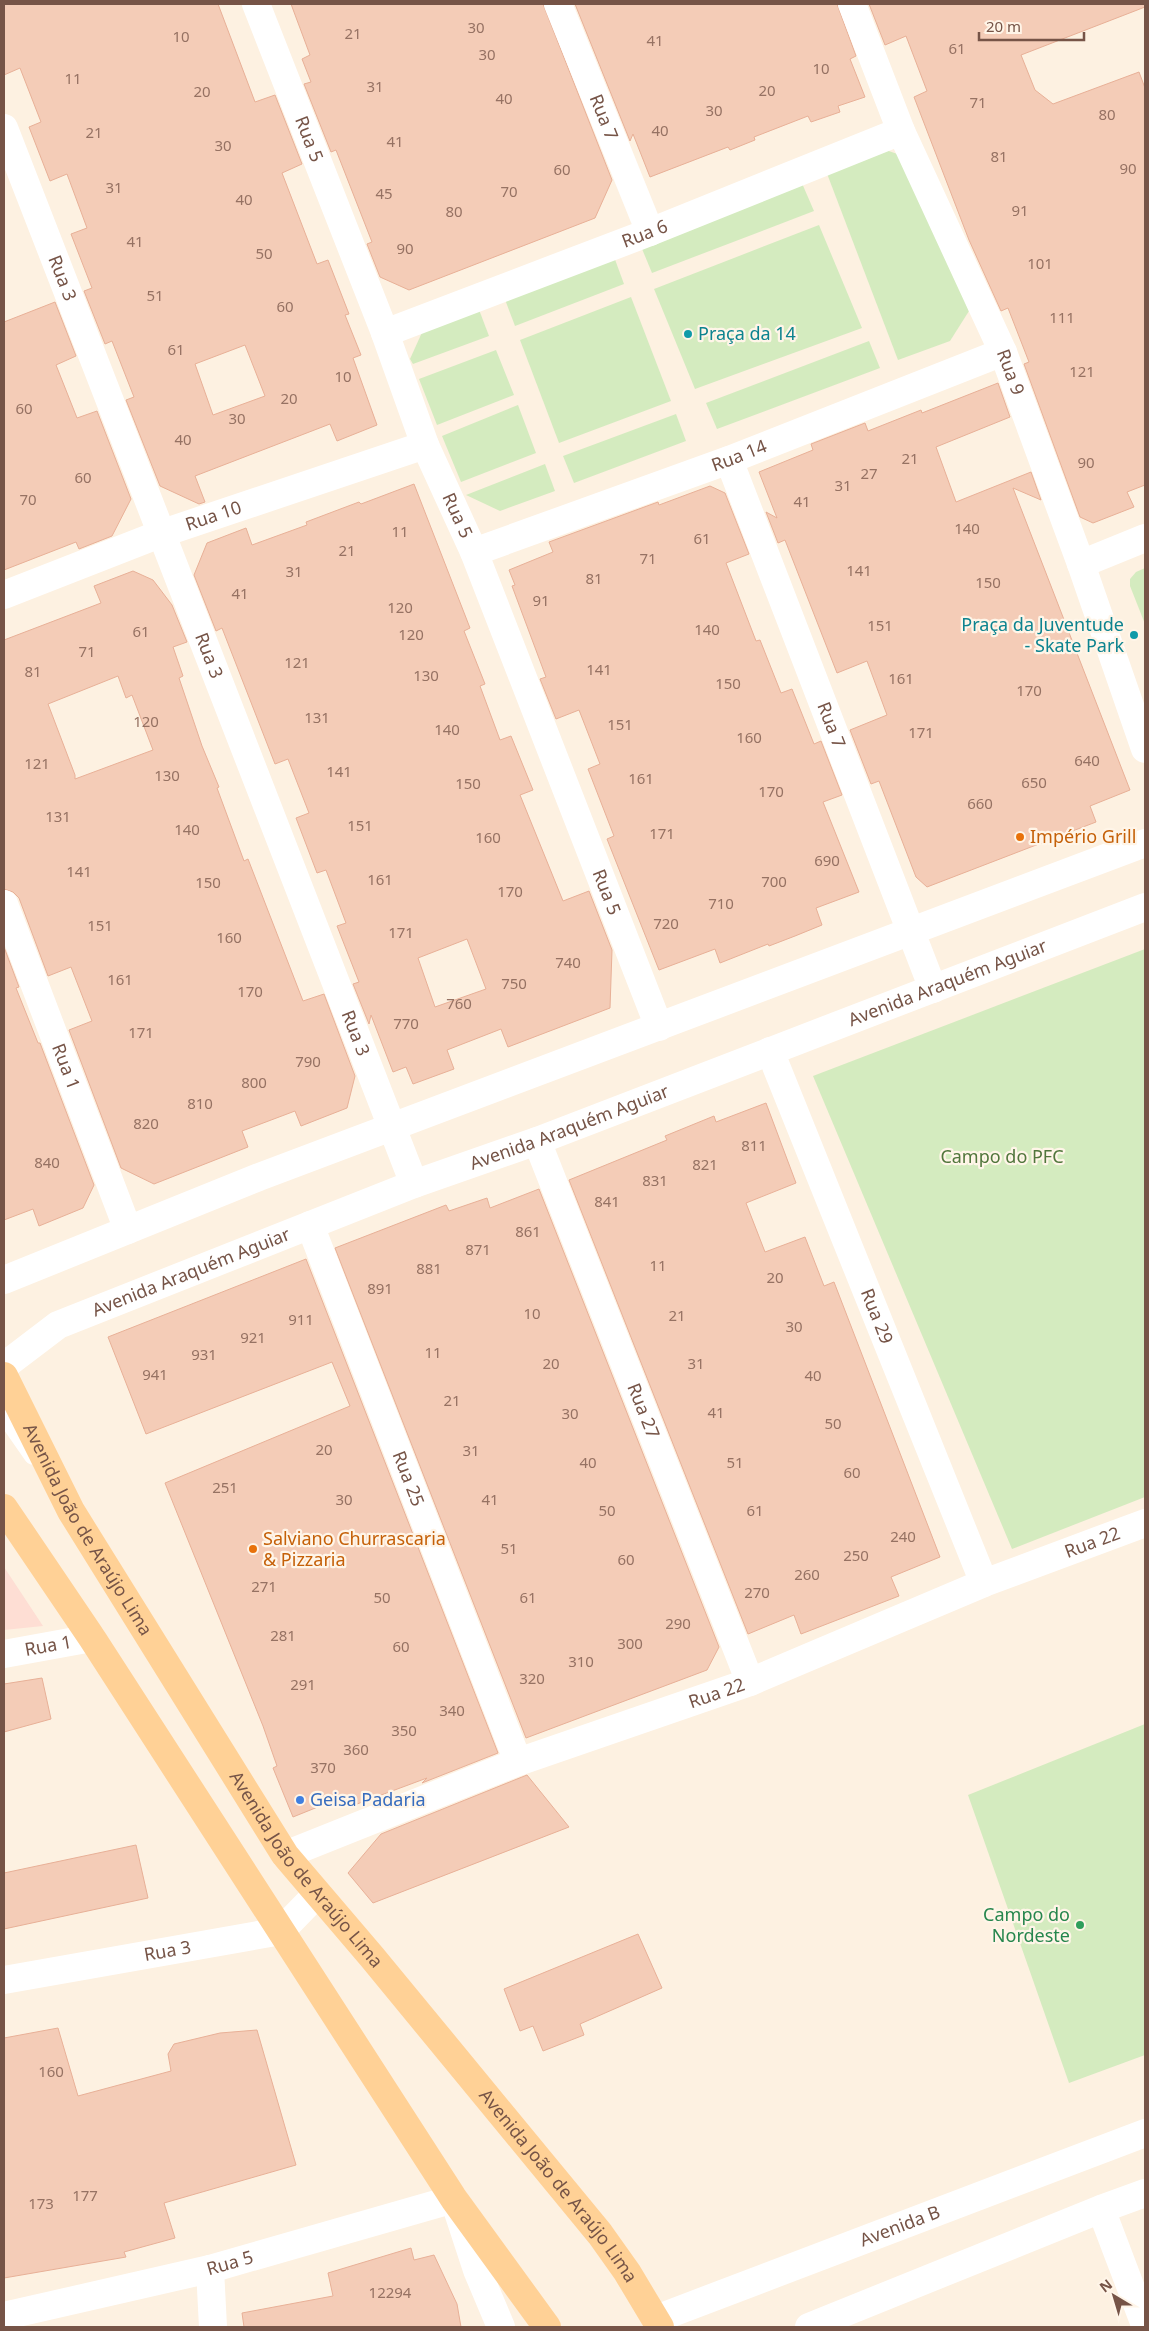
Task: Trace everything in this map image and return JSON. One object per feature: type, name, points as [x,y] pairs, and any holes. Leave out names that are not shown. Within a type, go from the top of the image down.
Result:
[{"type":"main road","name":"Avenida João de Araújo Lima","points":[[4,1376],[71,1511],[285,1855],[600,2234],[627,2272],[658,2323]]},
{"type":"main road","points":[[4,1508],[92,1638],[454,2200],[547,2327]]},
{"type":"street","name":"Rua 5","points":[[256,4],[385,333],[425,445],[474,552],[659,1027]]},
{"type":"street","name":"Rua 7","points":[[558,4],[650,232]]},
{"type":"street","name":"Rua 9","points":[[852,4],[901,131],[1003,352],[1081,564],[1145,749]]},
{"type":"street","name":"Rua 3","points":[[4,128],[160,534],[414,1184]]},
{"type":"street","name":"Rua 6","points":[[385,333],[650,232],[901,131]]},
{"type":"street","name":"Rua 14","points":[[474,552],[728,460],[1003,352]]},
{"type":"street","name":"Rua 10","points":[[4,595],[160,534],[425,445]]},
{"type":"street","name":"Rua 7","points":[[728,460],[933,989]]},
{"type":"street","points":[[1081,564],[1145,538]]},
{"type":"street","points":[[4,1280],[259,1177],[911,933],[1145,843]]},
{"type":"street","name":"Rua 1","points":[[4,904],[128,1230]]},
{"type":"street","name":"Avenida Araquém Aguiar","points":[[4,1366],[58,1325],[414,1184],[538,1141],[1145,907]]},
{"type":"street","name":"Rua 29","points":[[770,1051],[984,1583]]},
{"type":"street","name":"Rua 27","points":[[538,1141],[750,1682]]},
{"type":"street","name":"Rua 25","points":[[310,1225],[518,1762]]},
{"type":"street","name":"Rua 22","points":[[285,1855],[518,1762],[750,1682],[984,1583],[1145,1522]]},
{"type":"street","name":"Rua 1","points":[[4,1654],[92,1638]]},
{"type":"street","points":[[281,1931],[317,1894]]},
{"type":"street","name":"Rua 3","points":[[4,1980],[281,1931]]},
{"type":"street","name":"Avenida B","points":[[658,2323],[1145,2132]]},
{"type":"street","points":[[809,2327],[1145,2193]]},
{"type":"street","name":"Rua 5","points":[[4,2316],[210,2269],[454,2200]]},
{"type":"street","points":[[454,2200],[477,2270],[501,2327]]},
{"type":"street","points":[[1101,2209],[1145,2325]]},
{"type":"street","points":[[210,2269],[213,2327]]},
{"type":"lane","points":[[4,1417],[71,1511]]},
{"type":"shaded area","points":[[4,1567],[43,1626],[4,1630]]},
{"type":"green space","points":[[883,149],[906,157],[969,311],[950,341],[898,360],[826,171]]},
{"type":"green space","points":[[801,181],[814,211],[652,273],[640,244]]},
{"type":"green space","points":[[819,225],[862,328],[695,389],[654,289]]},
{"type":"green space","points":[[613,254],[624,284],[515,326],[504,297]]},
{"type":"green space","points":[[631,297],[671,401],[559,443],[520,340]]},
{"type":"green space","points":[[478,307],[489,336],[413,364],[410,359],[424,328]]},
{"type":"green space","points":[[869,341],[880,368],[717,429],[706,403]]},
{"type":"green space","points":[[496,350],[514,395],[437,425],[419,379]]},
{"type":"green space","points":[[518,405],[536,453],[461,482],[442,436]]},
{"type":"green space","points":[[676,414],[686,441],[574,483],[563,456]]},
{"type":"green space","points":[[545,464],[555,491],[500,511],[466,495]]},
{"type":"green space","points":[[1145,568],[1145,624],[1130,586],[1130,579],[1136,572]]},
{"type":"green space","name":"Campo do PFC","points":[[1145,949],[1145,1497],[1012,1549],[813,1076]]},
{"type":"green space","name":"Campo do Nordeste","points":[[1145,1724],[1145,2055],[1069,2083],[968,1795]]},
{"type":"building","points":[[4,4],[218,4],[255,102],[275,95],[302,164],[282,173],[317,264],[328,260],[349,314],[345,315],[361,355],[353,358],[377,425],[337,441],[330,424],[195,476],[205,502],[199,504],[160,486],[126,400],[134,397],[112,341],[105,344],[84,291],[92,288],[71,234],[87,228],[67,174],[50,181],[29,127],[41,122],[20,68],[4,75]],"holes":[[[245,345],[265,396],[213,415],[195,364]]]},
{"type":"building","points":[[291,4],[543,4],[612,180],[595,218],[409,290],[380,277],[367,244],[372,242],[336,150],[331,152],[304,84],[311,82],[302,59],[310,55]]},
{"type":"building","points":[[575,4],[837,4],[856,56],[850,59],[865,97],[838,106],[840,112],[811,122],[808,116],[754,137],[755,140],[730,150],[728,147],[650,177],[633,134],[630,141]]},
{"type":"building","points":[[869,4],[1145,4],[1145,7],[1021,55],[1035,90],[1053,104],[1139,72],[1145,88],[1145,485],[1127,492],[1134,507],[1093,523],[1080,517],[1024,364],[1029,362],[1008,308],[1001,311],[969,240],[914,97],[927,91],[906,36],[885,45]]},
{"type":"building","points":[[55,302],[76,356],[56,365],[77,418],[97,411],[131,499],[112,536],[79,549],[76,542],[4,570],[4,322]]},
{"type":"building","points":[[998,383],[1010,417],[936,447],[956,502],[1031,472],[1041,500],[1013,488],[1130,790],[1090,806],[1096,822],[927,887],[916,877],[879,781],[871,784],[850,730],[887,715],[867,661],[837,673],[785,540],[778,543],[766,512],[777,518],[759,472],[813,450],[811,444],[865,423],[868,431],[921,410],[922,413]]},
{"type":"building","points":[[414,484],[470,628],[464,631],[485,684],[480,686],[500,740],[511,736],[533,790],[520,795],[563,901],[589,891],[612,950],[610,1008],[508,1047],[501,1029],[447,1050],[454,1069],[413,1084],[406,1067],[393,1072],[371,1015],[369,1024],[353,984],[359,982],[337,926],[346,923],[326,870],[317,873],[296,818],[309,813],[288,759],[275,764],[222,628],[216,631],[194,575],[207,543],[246,528],[252,545],[307,525],[306,522],[359,502],[361,504]],"holes":[[[467,939],[486,989],[435,1007],[418,958]]]},
{"type":"building","points":[[710,486],[725,493],[749,554],[726,563],[756,641],[760,640],[781,693],[792,689],[814,744],[821,741],[842,795],[823,802],[859,892],[816,908],[822,925],[795,936],[769,946],[768,944],[720,963],[715,949],[659,970],[607,839],[614,836],[588,769],[600,764],[579,710],[556,719],[540,679],[546,677],[512,586],[515,585],[509,570],[553,552],[549,542],[658,502],[659,505]]},
{"type":"building","points":[[133,571],[153,580],[172,605],[187,642],[173,647],[183,676],[179,678],[244,861],[248,859],[303,1001],[324,994],[355,1076],[347,1108],[301,1126],[295,1111],[242,1131],[248,1147],[154,1184],[121,1168],[69,1030],[92,1021],[71,967],[48,976],[19,898],[13,892],[4,889],[4,640],[101,603],[94,586]],"holes":[[[118,676],[126,698],[132,695],[153,750],[75,779],[48,704]]]},
{"type":"building","points":[[4,947],[19,987],[16,988],[38,1043],[40,1043],[94,1185],[83,1208],[39,1226],[33,1209],[4,1220]]},
{"type":"building","points":[[766,1103],[796,1183],[746,1203],[765,1252],[805,1237],[824,1286],[834,1282],[940,1557],[891,1577],[899,1596],[801,1634],[794,1615],[748,1634],[569,1180],[667,1140],[665,1136],[714,1116],[716,1122]]},
{"type":"building","points":[[539,1189],[719,1647],[707,1670],[526,1738],[335,1248],[446,1205],[449,1211],[487,1198],[490,1208]]},
{"type":"building","points":[[306,1259],[498,1753],[422,1783],[427,1778],[349,1807],[345,1796],[293,1817],[273,1768],[277,1766],[263,1726],[165,1483],[350,1406],[332,1362],[146,1434],[108,1337]]},
{"type":"building","points":[[42,1678],[51,1719],[4,1732],[4,1684]]},
{"type":"building","points":[[527,1775],[569,1827],[373,1903],[348,1873],[381,1834]]},
{"type":"building","points":[[136,1845],[148,1898],[4,1929],[4,1873]]},
{"type":"building","points":[[638,1934],[662,1988],[580,2024],[584,2035],[543,2051],[533,2026],[520,2031],[504,1989]]},
{"type":"building","points":[[58,2028],[78,2096],[171,2071],[168,2054],[174,2044],[220,2033],[257,2030],[296,2165],[164,2203],[175,2238],[124,2252],[126,2257],[4,2278],[4,2038]]},
{"type":"building","points":[[411,2248],[414,2260],[434,2255],[457,2304],[461,2327],[244,2327],[242,2313],[333,2296],[328,2273]]},
{"type":"place","name":"Praça da 14","points":[[688,334]]},
{"type":"place","name":"Praça da Juventude - Skate Park","points":[[1134,635]]},
{"type":"place","name":"Império Grill","points":[[1020,837]]},
{"type":"place","name":"Salviano Churrascaria & Pizzaria","points":[[253,1549]]},
{"type":"place","name":"Geisa Padaria","points":[[300,1800]]},
{"type":"place","name":"Campo do Nordeste","points":[[1080,1925]]}]
